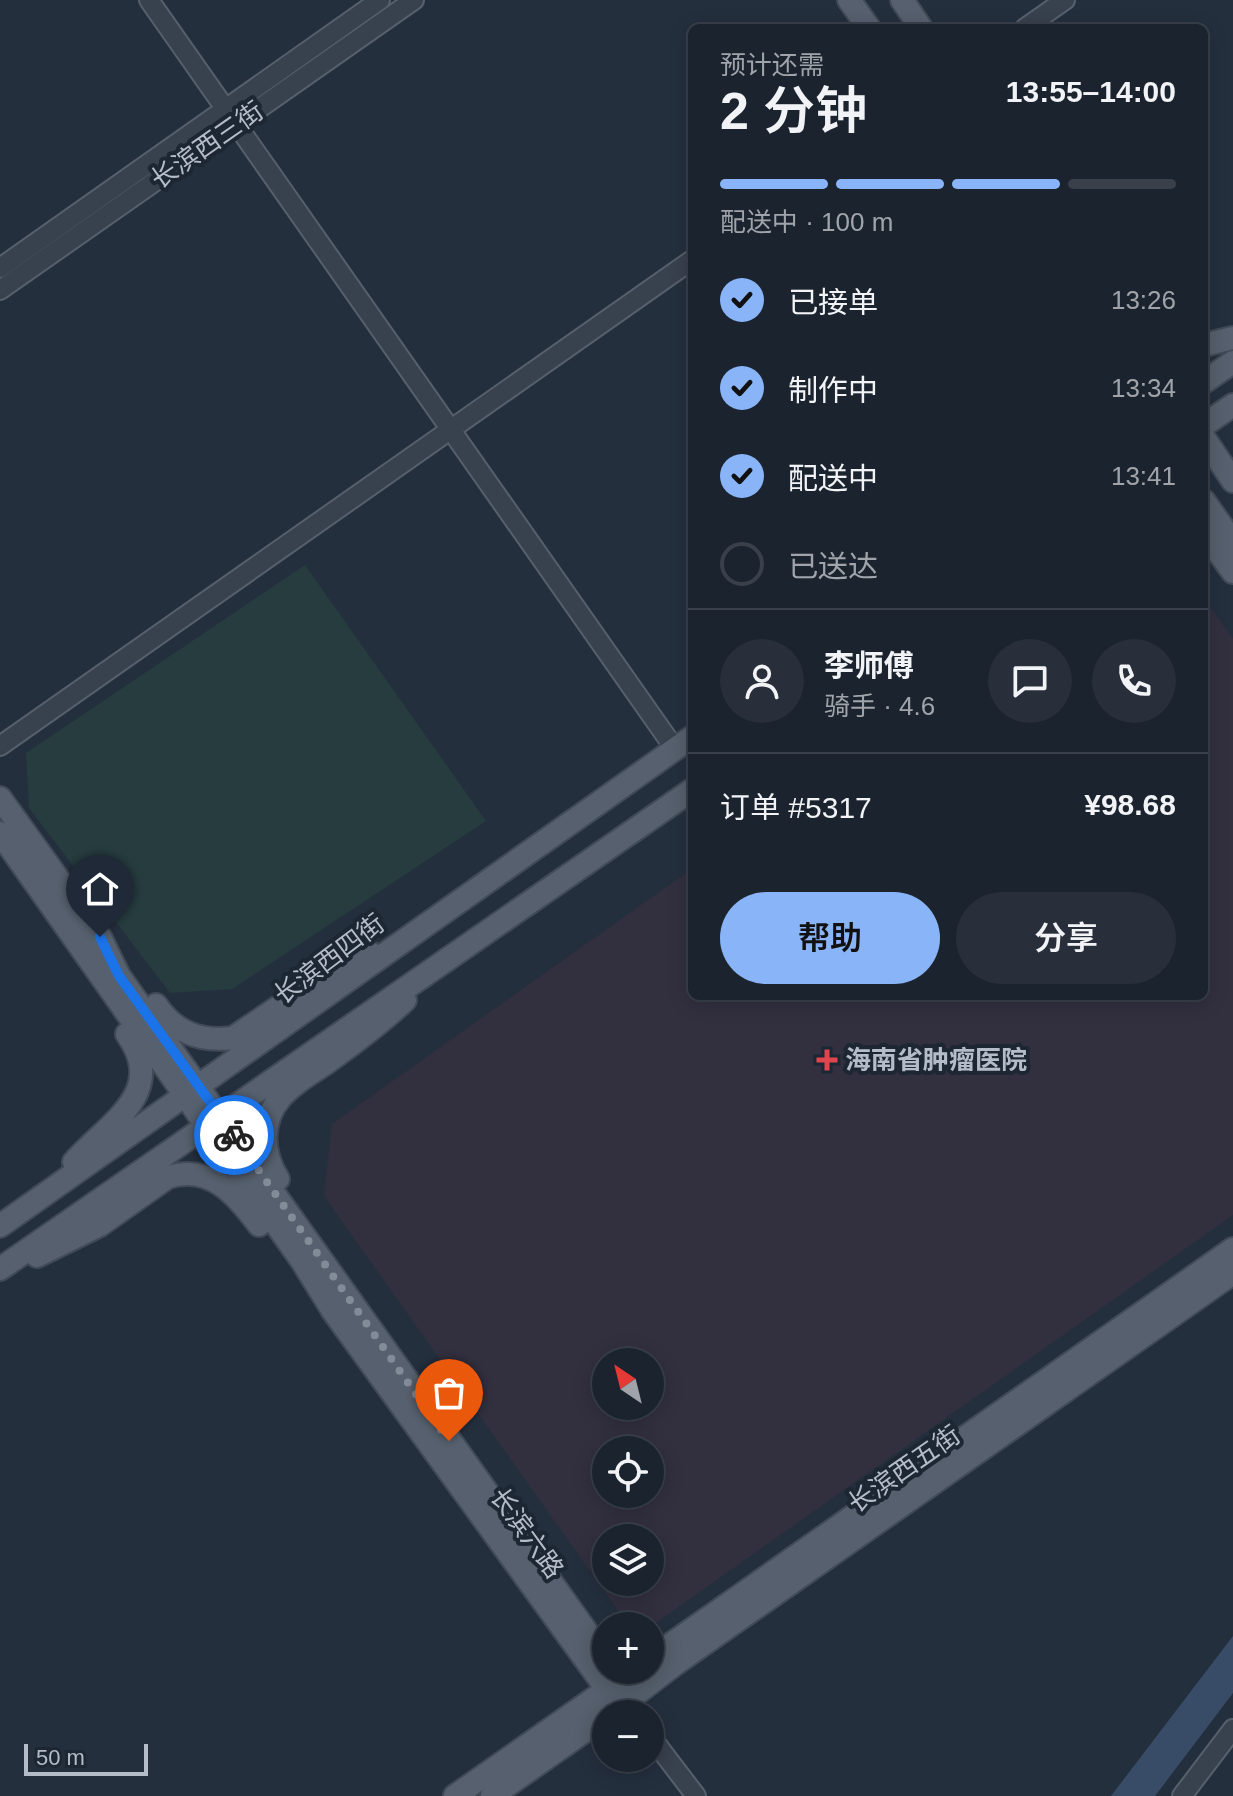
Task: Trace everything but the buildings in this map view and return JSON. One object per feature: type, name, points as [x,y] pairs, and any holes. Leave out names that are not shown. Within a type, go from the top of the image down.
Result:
[{"type":"main road","points":[[849,0],[866,24]]},
{"type":"main road","points":[[902,0],[918,24]]},
{"type":"main road","points":[[1208,344],[1233,338]]},
{"type":"main road","points":[[1208,379],[1233,362]]},
{"type":"main road","points":[[1208,422],[1233,405]]},
{"type":"main road","points":[[1208,444],[1233,481]]},
{"type":"main road","points":[[1208,507],[1233,542]]},
{"type":"main road","points":[[1208,538],[1233,572]]},
{"type":"main road","name":"长滨西四街","points":[[0,1226],[347,984],[396,944],[683,743]]},
{"type":"main road","points":[[0,1271],[212,1120],[688,793]]},
{"type":"main road","name":"长滨六路","points":[[0,798],[100,937],[119,976],[191,1091]]},
{"type":"main road","name":"长滨六路","points":[[0,833],[81,949],[212,1120],[302,1261],[341,1306],[592,1640]]},
{"type":"main road","points":[[100,937],[130,969],[168,1023],[193,1036],[213,1040],[245,1032],[336,968],[396,944]]},
{"type":"main road","points":[[51,1188],[95,1138],[129,1110],[140,1079],[138,1051],[96,990],[81,949]]},
{"type":"main road","points":[[341,1306],[323,1244],[266,1160],[270,1117],[289,1089],[380,1024],[440,966]]},
{"type":"main road","points":[[0,1271],[100,1225],[168,1177],[193,1174],[207,1177],[232,1191],[290,1269],[341,1306]]},
{"type":"main road","name":"长滨西五街","points":[[664,1649],[1233,1249]]},
{"type":"main road","name":"长滨西五街","points":[[455,1796],[686,1656],[1233,1273]]},
{"type":"main road","name":"长滨六路","points":[[341,1306],[621,1697]]},
{"type":"main road","name":"长滨西五街","points":[[492,1796],[621,1697]]},
{"type":"street","points":[[149,0],[450,430],[683,743]]},
{"type":"street","name":"长滨西三街","points":[[0,290],[380,0]]},
{"type":"street","name":"长滨西三街","points":[[0,268],[414,0]]},
{"type":"street","points":[[1031,24],[1065,0]]},
{"type":"street","points":[[0,746],[688,263]]},
{"type":"street","points":[[1182,1796],[1233,1729]]},
{"type":"street","points":[[664,1754],[696,1796]]},
{"type":"shaded area","name":"海南省肿瘤医院","points":[[1208,604],[1233,639],[1233,1215],[664,1617],[664,1612],[619,1612],[608,1596],[664,1596],[664,1524],[592,1524],[592,1574],[324,1196],[332,1124],[688,872],[688,1000],[1208,1000]]},
{"type":"green space","points":[[305,565],[486,821],[232,989],[170,993],[29,808],[26,753]]},
{"type":"water","points":[[1233,1636],[1233,1693],[1155,1796],[1111,1796]]},
{"type":"way so far","points":[[234,1135],[449,1441]]},
{"type":"place","name":"海南省肿瘤医院","points":[[827,1060]]},
{"type":"route","points":[[100,937],[119,976],[234,1135]]}]
